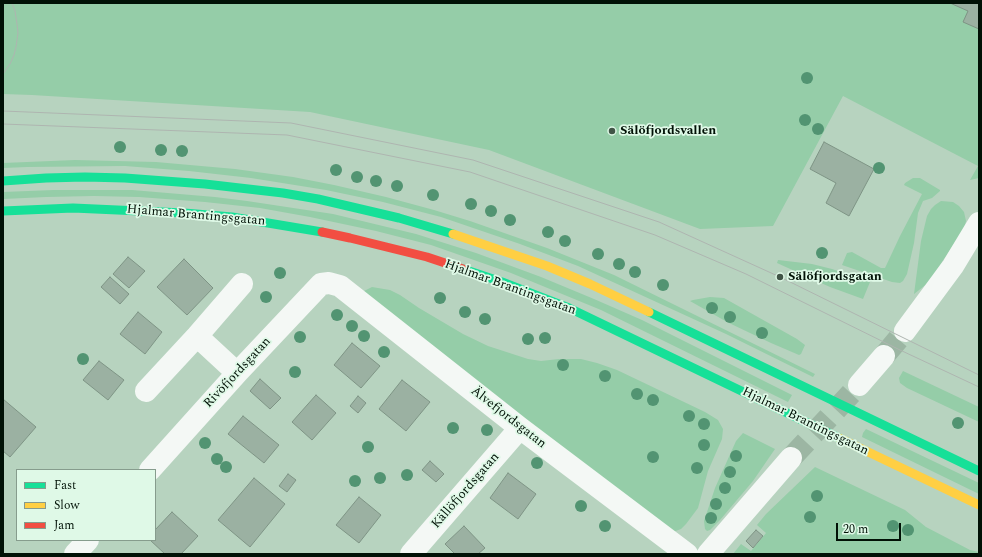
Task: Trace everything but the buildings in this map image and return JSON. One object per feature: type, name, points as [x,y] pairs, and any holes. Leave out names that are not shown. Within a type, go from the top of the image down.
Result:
[{"type":"main road","points":[[3,181],[85,177],[126,178],[212,184],[318,199],[400,218],[540,263],[590,284],[979,471]]},
{"type":"main road","name":"Hjalmar Brantingsgatan","points":[[3,211],[73,208],[184,212],[232,217],[350,238],[426,258],[502,282],[575,311],[979,505]]},
{"type":"street","points":[[905,331],[953,266],[979,223]]},
{"type":"street","name":"Rivöfjordsgatan","points":[[151,469],[237,373],[321,284],[329,283]]},
{"type":"street","name":"Älvefjordsgatan","points":[[329,283],[340,286],[520,428],[687,554]]},
{"type":"street","points":[[146,391],[197,336],[242,284]]},
{"type":"street","points":[[197,336],[237,373]]},
{"type":"street","points":[[859,385],[884,356]]},
{"type":"street","name":"Källöfjordsgatan","points":[[411,554],[520,428]]},
{"type":"street","points":[[708,554],[791,458]]},
{"type":"street","points":[[75,554],[87,541]]},
{"type":"green space","name":"Sälöfjordsvallen","points":[[3,3],[979,3],[979,178],[970,180],[978,166],[843,96],[773,226],[700,229],[489,150],[310,112],[3,94]]},
{"type":"green space","points":[[75,160],[156,162],[235,169],[293,177],[386,197],[434,210],[547,248],[614,275],[815,374],[813,377],[726,334],[578,266],[441,217],[383,202],[326,190],[251,178],[189,171],[125,166],[3,168],[3,163]]},
{"type":"green space","points":[[913,178],[920,178],[940,191],[932,198],[923,201],[918,213],[914,243],[907,274],[903,281],[900,283],[892,282],[842,265],[847,253],[852,252],[881,268],[885,268],[922,194],[904,185]]},
{"type":"green space","points":[[54,190],[132,190],[215,197],[333,214],[416,234],[476,253],[541,277],[594,299],[642,320],[792,395],[788,402],[601,310],[511,273],[431,245],[376,231],[260,208],[205,202],[139,197],[94,196],[3,199],[3,192]]},
{"type":"green space","points":[[941,201],[953,202],[964,212],[966,221],[964,229],[928,283],[914,294],[921,241],[927,216],[931,209]]},
{"type":"green space","points":[[778,260],[812,264],[870,282],[863,299],[830,287],[777,263]]},
{"type":"green space","points":[[372,287],[390,290],[400,295],[463,334],[488,346],[528,359],[541,361],[581,359],[597,363],[617,370],[705,412],[718,420],[723,429],[722,439],[708,471],[698,508],[681,529],[673,532],[360,293]]},
{"type":"green space","points":[[710,297],[724,298],[797,339],[805,345],[801,354],[799,355],[771,343],[727,322],[690,301]]},
{"type":"green space","points":[[903,371],[979,407],[979,422],[907,388],[900,383],[899,378]]},
{"type":"green space","points":[[866,429],[979,483],[979,494],[862,437]]},
{"type":"green space","points":[[743,433],[775,449],[753,481],[720,520],[707,531],[705,529],[704,521],[715,488],[736,441]]},
{"type":"green space","points":[[815,467],[905,510],[926,527],[970,550],[979,552],[979,554],[733,554],[741,544],[751,551],[766,533],[757,525],[766,514]]},
{"type":"tunnel","points":[[884,356],[905,331]]},
{"type":"tunnel","points":[[791,458],[859,385]]},
{"type":"tram line","points":[[3,74],[14,55],[18,33],[15,11],[12,3]]},
{"type":"tram line","points":[[3,111],[291,123],[473,160],[659,222],[780,277],[979,375]]},
{"type":"tram line","points":[[3,124],[287,135],[470,172],[655,235],[746,274],[979,387]]},
{"type":"traffic: fast","points":[[3,181],[85,177],[125,178],[205,184],[283,193],[318,199],[399,218],[453,234]]},
{"type":"traffic: fast","points":[[3,211],[73,208],[184,213],[232,217],[322,232]]},
{"type":"traffic: fast","points":[[463,269],[502,282],[569,308],[839,438]]},
{"type":"traffic: fast","points":[[649,312],[979,471]]},
{"type":"traffic: slow","points":[[453,234],[547,266],[590,284],[649,312]]},
{"type":"traffic: slow","points":[[839,438],[979,505]]},
{"type":"traffic: jam","points":[[322,232],[427,257],[463,269]]},
{"type":"place","name":"Sälöfjordsvallen","points":[[612,131]]},
{"type":"place","name":"Sälöfjordsgatan","points":[[780,277]]}]
